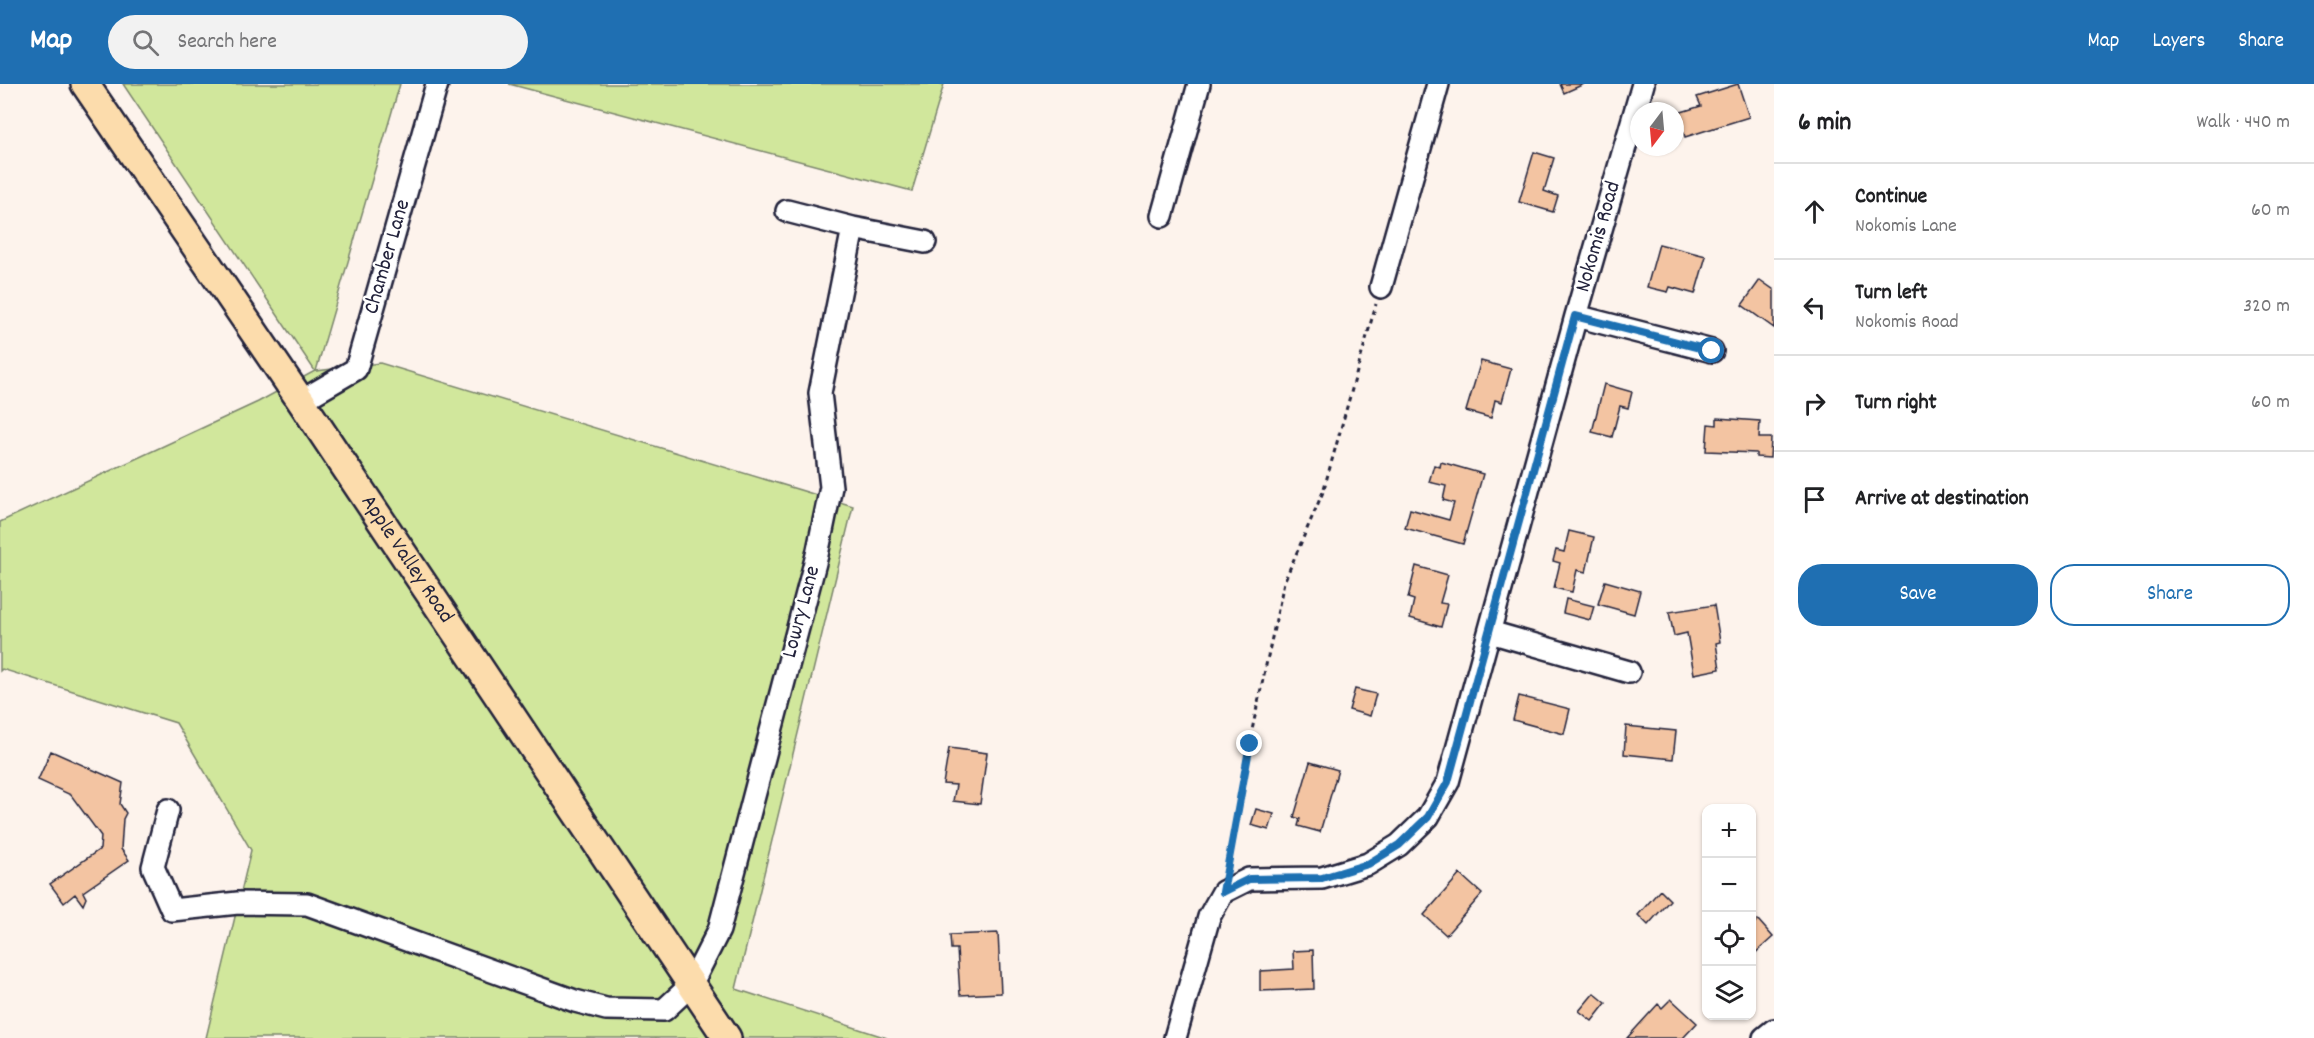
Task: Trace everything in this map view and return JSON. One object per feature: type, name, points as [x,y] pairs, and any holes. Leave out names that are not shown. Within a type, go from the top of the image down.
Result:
[{"type":"main road","name":"Apple Valley Road","points":[[85,84],[301,400],[727,1038]]},
{"type":"street","name":"Chamber Lane","points":[[301,400],[356,369],[437,84]]},
{"type":"street","points":[[1162,216],[1198,84]]},
{"type":"street","points":[[1381,287],[1438,84]]},
{"type":"street","name":"Nokomis Road","points":[[1223,892],[1249,879],[1322,878],[1368,864],[1399,845],[1428,817],[1448,782],[1575,316],[1643,84]]},
{"type":"street","points":[[787,211],[853,228],[925,242]]},
{"type":"street","name":"Lowry Lane","points":[[691,985],[719,930],[817,555],[831,487],[820,393],[853,228]]},
{"type":"street","points":[[1575,316],[1712,351]]},
{"type":"street","points":[[1490,632],[1629,672]]},
{"type":"street","points":[[168,810],[153,867],[172,910],[238,903],[307,904],[575,1001],[606,1009],[664,1010],[691,985]]},
{"type":"street","points":[[1175,1038],[1209,917],[1223,892]]},
{"type":"street","points":[[1764,1038],[1774,1030]]},
{"type":"path","points":[[1223,892],[1250,744],[1284,582],[1323,492],[1381,287]]},
{"type":"green space","points":[[123,84],[400,84],[316,371],[380,363],[853,506],[736,989],[887,1038],[206,1038],[251,850],[176,723],[2,669],[0,671],[0,522],[258,402],[315,371]]},
{"type":"green space","points":[[509,84],[944,84],[912,191]]},
{"type":"building","points":[[1560,84],[1584,84],[1564,93]]},
{"type":"building","points":[[1738,84],[1749,117],[1685,137],[1684,111],[1701,106],[1697,97]]},
{"type":"building","points":[[1534,152],[1554,158],[1544,191],[1558,196],[1553,212],[1519,202]]},
{"type":"building","points":[[1659,244],[1706,256],[1695,294],[1670,287],[1668,292],[1647,287]]},
{"type":"building","points":[[1760,280],[1774,290],[1774,328],[1742,305]]},
{"type":"building","points":[[1481,361],[1511,369],[1502,402],[1495,400],[1491,418],[1466,411]]},
{"type":"building","points":[[1604,384],[1632,392],[1628,408],[1620,406],[1612,437],[1592,432]]},
{"type":"building","points":[[1717,418],[1760,421],[1759,438],[1771,438],[1770,458],[1756,457],[1756,453],[1706,451],[1708,424],[1717,425]]},
{"type":"building","points":[[1441,462],[1483,474],[1463,544],[1405,528],[1410,509],[1449,520],[1454,503],[1443,500],[1446,486],[1429,482],[1434,465],[1440,467]]},
{"type":"building","points":[[1569,531],[1594,537],[1586,572],[1577,570],[1572,592],[1554,588],[1560,563],[1553,561],[1556,550],[1564,552]]},
{"type":"building","points":[[1416,566],[1448,575],[1440,603],[1447,604],[1441,627],[1410,618],[1414,600],[1408,598]]},
{"type":"building","points":[[1605,581],[1640,591],[1634,614],[1598,604]]},
{"type":"building","points":[[1566,599],[1594,606],[1590,620],[1563,613]]},
{"type":"building","points":[[1714,605],[1720,642],[1716,643],[1720,669],[1694,674],[1687,633],[1674,636],[1669,612]]},
{"type":"building","points":[[1355,689],[1376,694],[1370,716],[1349,710]]},
{"type":"building","points":[[1519,696],[1570,709],[1564,734],[1513,720]]},
{"type":"building","points":[[1626,726],[1676,731],[1673,759],[1624,754]]},
{"type":"building","points":[[949,748],[987,753],[980,804],[953,801],[956,785],[943,784]]},
{"type":"building","points":[[51,751],[123,783],[120,804],[126,813],[123,819],[121,849],[129,860],[83,892],[86,898],[83,905],[75,894],[64,903],[50,884],[100,849],[101,836],[71,795],[38,780]]},
{"type":"building","points":[[1310,762],[1338,770],[1320,832],[1298,826],[1300,819],[1294,817]]},
{"type":"building","points":[[1256,809],[1274,814],[1269,830],[1251,825]]},
{"type":"building","points":[[1460,874],[1482,894],[1446,935],[1424,915]]},
{"type":"building","points":[[1660,890],[1670,900],[1648,925],[1638,915]]},
{"type":"building","points":[[1758,920],[1773,937],[1756,952],[1756,922]]},
{"type":"building","points":[[998,933],[1001,993],[960,995],[957,949],[951,949],[950,935]]},
{"type":"building","points":[[1313,950],[1314,989],[1260,991],[1260,971],[1294,969],[1293,951]]},
{"type":"building","points":[[1594,993],[1606,1003],[1592,1021],[1579,1011]]},
{"type":"building","points":[[1671,999],[1697,1023],[1683,1038],[1627,1038],[1658,1004],[1662,1008]]},
{"type":"route","points":[[1250,744],[1223,892],[1249,879],[1322,878],[1368,864],[1399,845],[1428,817],[1448,782],[1575,316],[1712,351]]}]
